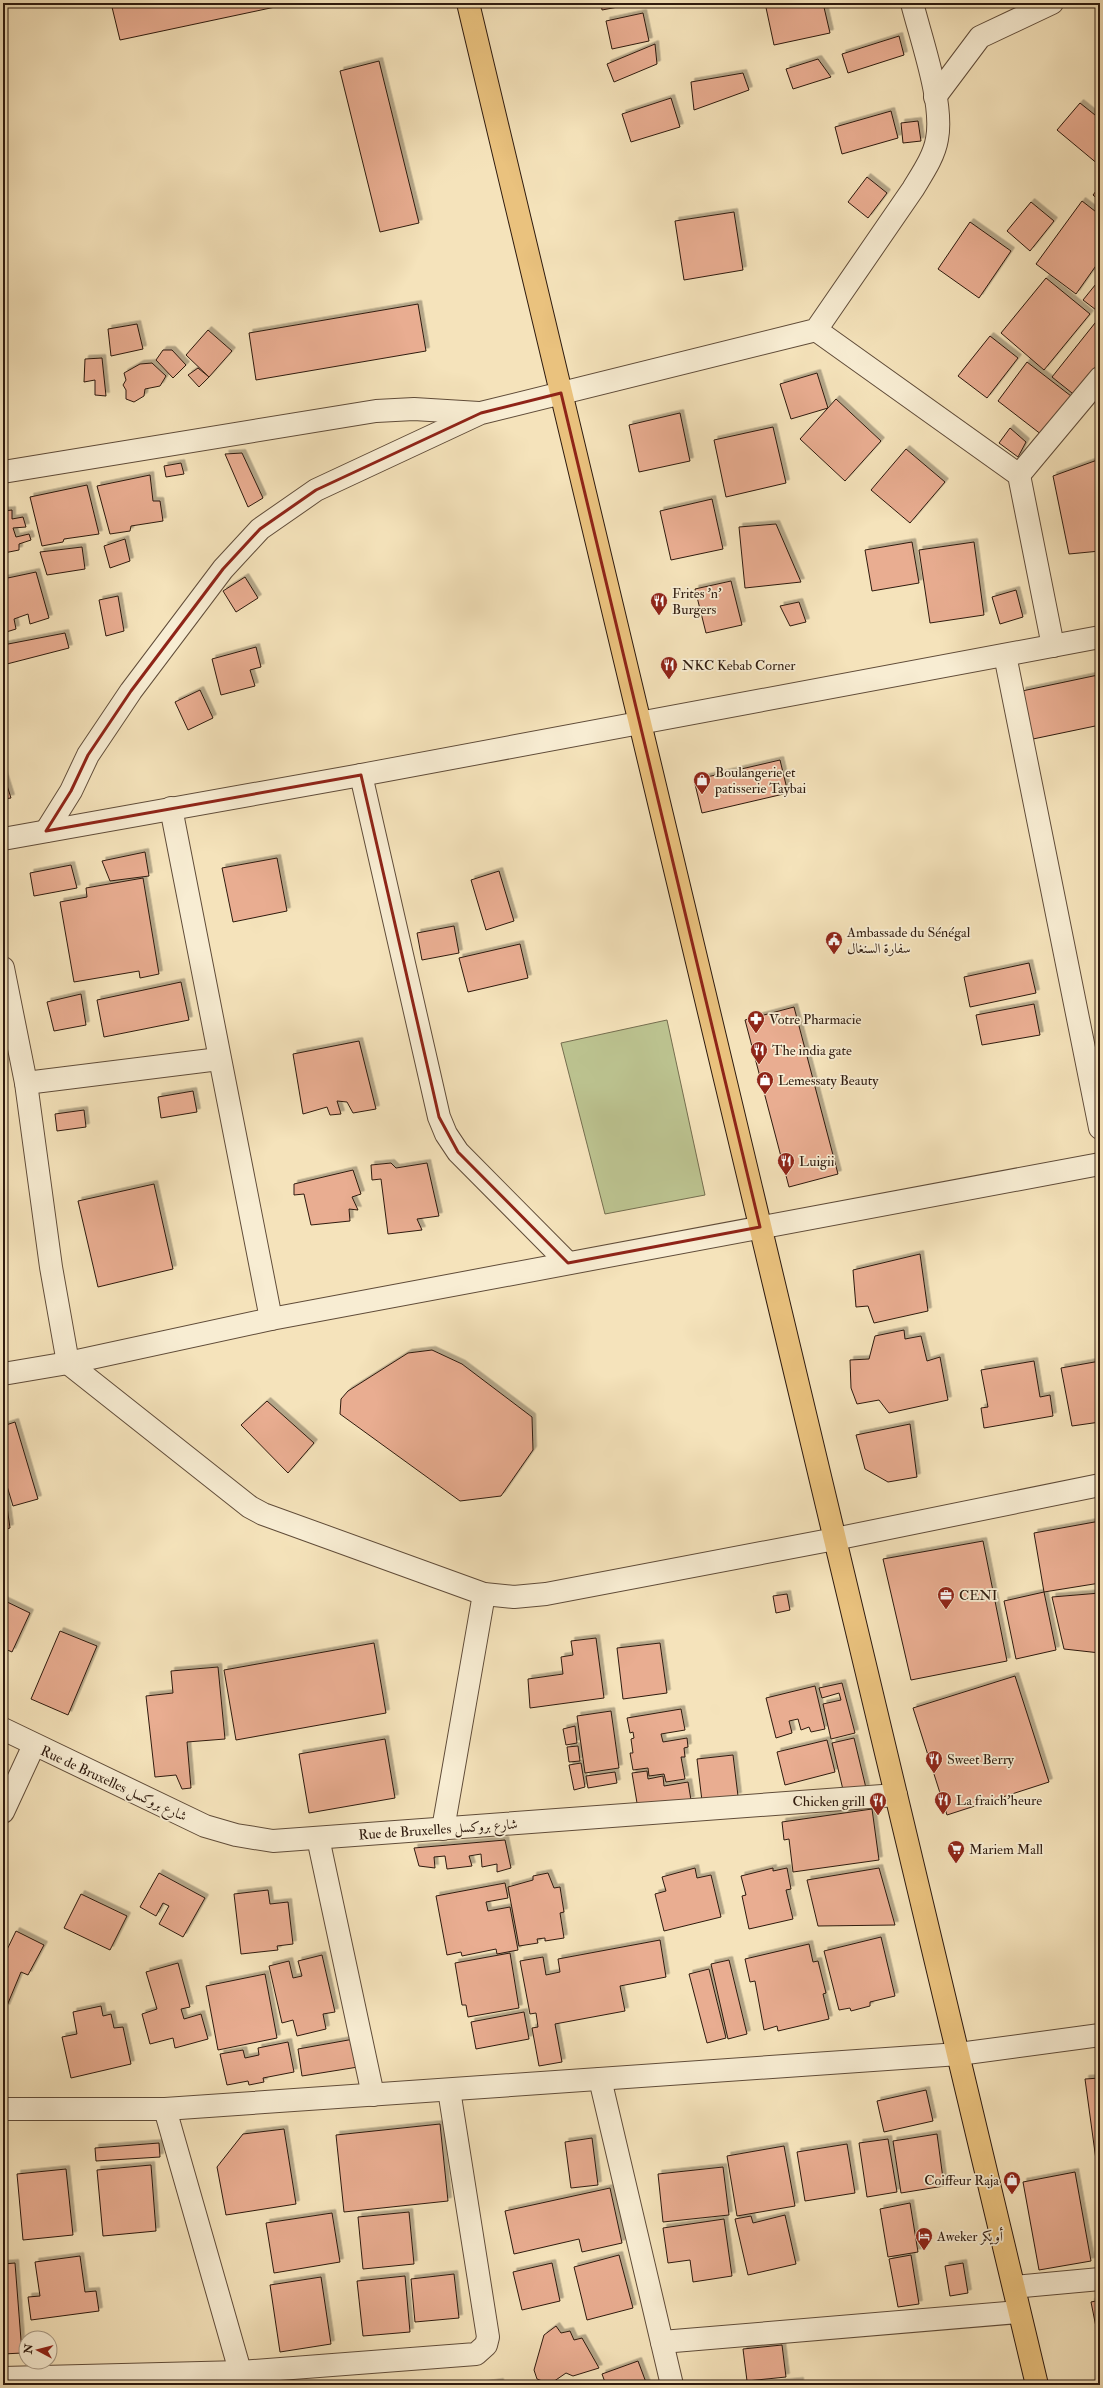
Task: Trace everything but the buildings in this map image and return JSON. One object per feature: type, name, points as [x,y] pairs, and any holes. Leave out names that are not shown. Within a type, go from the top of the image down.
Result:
[{"type":"main road","points":[[468,3],[896,1795],[922,1910],[959,2054],[1037,2385]]},
{"type":"street","points":[[46,831],[71,791],[88,755],[131,691],[224,569],[260,529],[316,490],[481,413],[816,330],[913,189],[926,167],[937,139],[935,97],[912,3]]},
{"type":"street","points":[[935,97],[958,64],[980,37],[1052,3]]},
{"type":"street","points":[[816,330],[1019,475],[1053,646]]},
{"type":"street","points":[[1019,475],[1100,378]]},
{"type":"street","points":[[3,472],[376,411],[414,409],[481,413]]},
{"type":"street","points":[[3,839],[361,775],[1100,637]]},
{"type":"street","points":[[1005,655],[1100,1128]]},
{"type":"street","points":[[361,775],[439,1117],[446,1134],[458,1152],[568,1263]]},
{"type":"street","points":[[171,808],[271,1319]]},
{"type":"street","points":[[3,968],[26,1083],[52,1267],[68,1363],[250,1507],[484,1594],[514,1597],[546,1594],[835,1539],[1100,1485]]},
{"type":"street","points":[[26,1083],[219,1059]]},
{"type":"street","points":[[3,1374],[68,1363],[271,1319],[1100,1164]]},
{"type":"street","points":[[443,1829],[484,1594]]},
{"type":"street","name":"Rue de Bruxelles شارع بروكسل","points":[[3,1729],[34,1746],[205,1826],[236,1835],[273,1841],[896,1795]]},
{"type":"street","points":[[3,1812],[34,1746]]},
{"type":"street","points":[[318,1838],[373,2095]]},
{"type":"street","points":[[3,2109],[165,2109],[448,2090],[959,2054],[1100,2035]]},
{"type":"street","points":[[600,2079],[672,2385]]},
{"type":"street","points":[[3,2378],[242,2379],[476,2354],[486,2345],[488,2337],[448,2090]]},
{"type":"street","points":[[165,2109],[242,2379]]},
{"type":"street","points":[[1014,2287],[1100,2279]]},
{"type":"street","points":[[662,2342],[1019,2312]]},
{"type":"highlighted area","points":[[561,393],[760,1227],[568,1263],[458,1152],[439,1117],[361,775],[46,831],[71,791],[88,755],[131,691],[223,569],[260,529],[316,490],[481,413]]},
{"type":"green space","points":[[667,1020],[705,1195],[605,1214],[561,1043]]},
{"type":"place","name":"Frites 'n' Burgers","points":[[659,616]]},
{"type":"place","name":"NKC Kebab Corner","points":[[669,680]]},
{"type":"place","name":"Boulangerie et patisserie Taybai","points":[[702,795]]},
{"type":"place","name":"Ambassade du Sénégal سفارة السنغال","points":[[834,955]]},
{"type":"place","name":"Votre Pharmacie","points":[[756,1034]]},
{"type":"place","name":"The india gate","points":[[759,1065]]},
{"type":"place","name":"Lemessaty Beauty","points":[[765,1095]]},
{"type":"place","name":"Luigii","points":[[786,1176]]},
{"type":"place","name":"CENI","points":[[946,1610]]},
{"type":"place","name":"Sweet Berry","points":[[934,1774]]},
{"type":"place","name":"La fraich'heure","points":[[943,1815]]},
{"type":"place","name":"Chicken grill","points":[[878,1816]]},
{"type":"place","name":"Mariem Mall","points":[[956,1864]]},
{"type":"place","name":"Coiffeur Raja","points":[[1012,2195]]},
{"type":"place","name":"Aweker أويكر","points":[[924,2251]]}]
